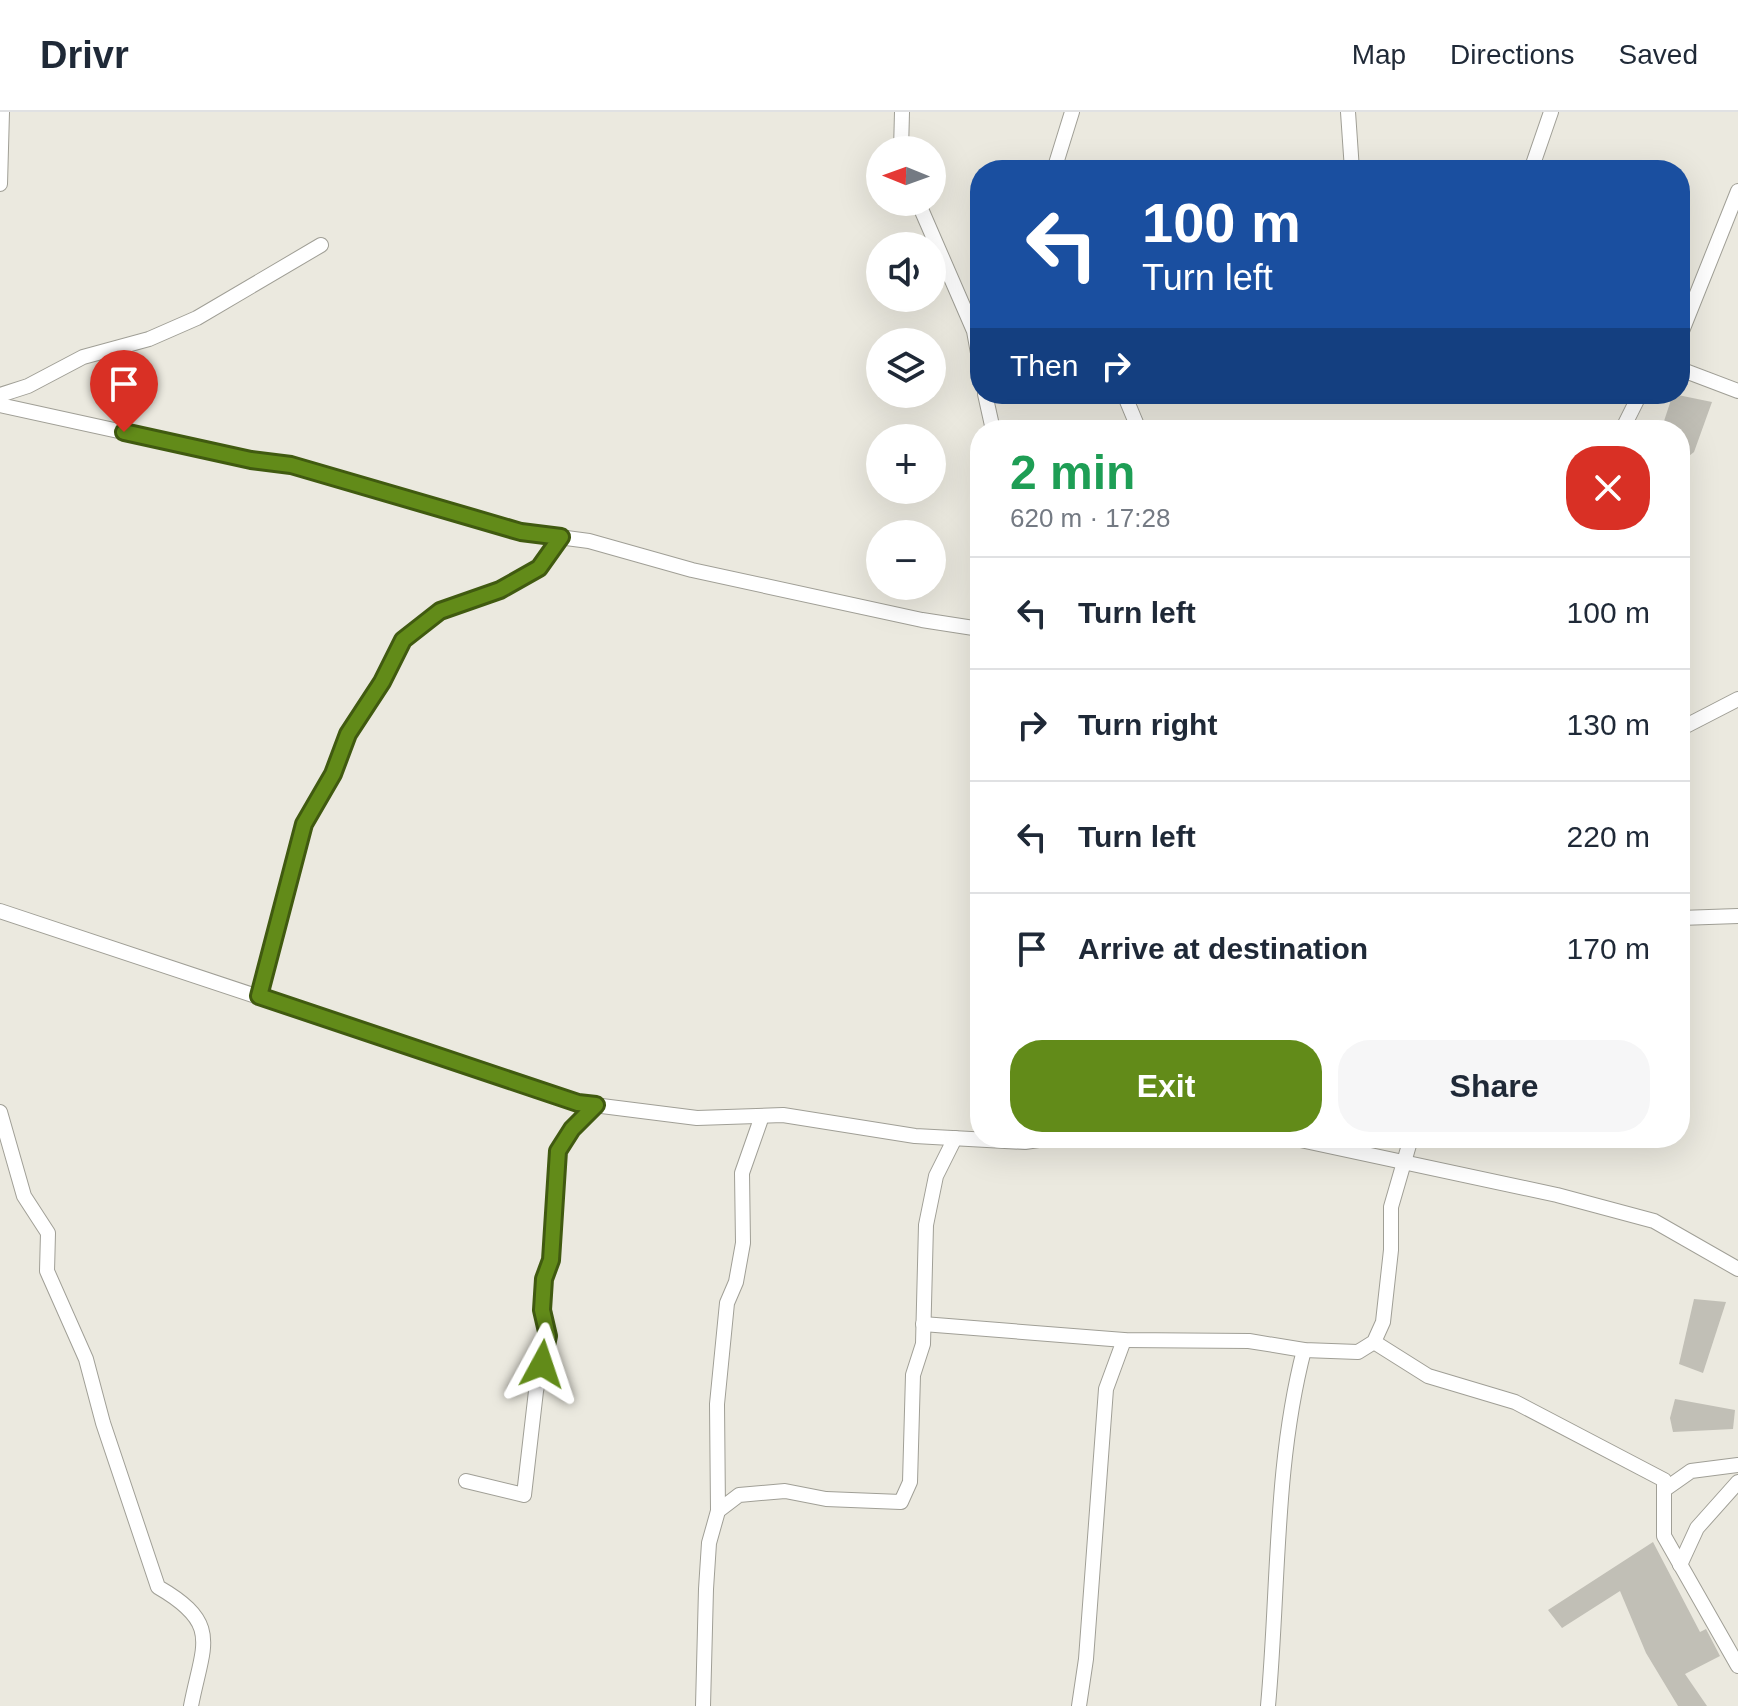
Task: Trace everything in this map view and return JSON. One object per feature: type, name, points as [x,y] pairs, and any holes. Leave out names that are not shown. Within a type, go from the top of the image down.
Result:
[{"type":"street","points":[[0,184],[2,112]]},
{"type":"street","points":[[901,136],[902,112]]},
{"type":"street","points":[[1057,160],[1072,112]]},
{"type":"street","points":[[1348,112],[1351,160]]},
{"type":"street","points":[[1534,160],[1551,112]]},
{"type":"street","points":[[1690,311],[1738,191]]},
{"type":"street","points":[[924,216],[970,322]]},
{"type":"street","points":[[0,395],[28,386],[83,357],[149,339],[197,318],[321,245]]},
{"type":"street","points":[[1690,373],[1738,391]]},
{"type":"street","points":[[0,405],[251,460],[291,465],[521,532],[589,541],[692,570],[922,620],[970,627]]},
{"type":"street","points":[[259,996],[304,824],[333,774],[348,734],[382,682],[403,640],[440,611],[500,590],[539,568],[561,537]]},
{"type":"street","points":[[1690,724],[1738,699]]},
{"type":"street","points":[[0,911],[578,1103],[697,1118],[783,1115],[915,1136],[970,1138]]},
{"type":"street","points":[[1690,918],[1738,916]]},
{"type":"street","points":[[466,1481],[524,1495],[536,1391],[548,1336],[542,1310],[551,1260],[558,1151],[572,1129],[596,1105]]},
{"type":"street","points":[[0,1112],[24,1196],[48,1233],[47,1271],[86,1359],[158,1587],[178,1598],[201,1620],[205,1637],[191,1706]]},
{"type":"street","points":[[703,1706],[709,1543],[718,1511],[717,1404],[727,1303],[736,1282],[743,1243],[742,1173],[762,1116]]},
{"type":"street","points":[[718,1511],[739,1495],[785,1491],[826,1499],[901,1502],[910,1482],[913,1375],[923,1344],[926,1225],[936,1176],[955,1138]]},
{"type":"street","points":[[1341,1148],[1654,1221],[1738,1269]]},
{"type":"street","points":[[923,1324],[1124,1340],[1249,1341],[1304,1350],[1358,1352],[1374,1342],[1383,1322],[1391,1250],[1391,1207],[1409,1148]]},
{"type":"street","points":[[1079,1706],[1086,1659],[1106,1389],[1124,1340]]},
{"type":"street","points":[[1374,1342],[1428,1376],[1515,1402],[1614,1451],[1664,1480],[1664,1536],[1738,1666]]},
{"type":"street","points":[[1268,1706],[1285,1446],[1292,1396],[1304,1350]]},
{"type":"street","points":[[1664,1490],[1691,1471],[1738,1465]]},
{"type":"street","points":[[1680,1565],[1697,1528],[1738,1482]]},
{"type":"building","points":[[1690,397],[1712,402],[1694,452],[1690,455],[1690,420],[1664,420],[1670,404],[1690,404]]},
{"type":"building","points":[[1694,1299],[1726,1302],[1703,1373],[1679,1364]]},
{"type":"building","points":[[1675,1399],[1735,1410],[1733,1429],[1673,1432],[1670,1418]]},
{"type":"building","points":[[1653,1542],[1700,1632],[1706,1629],[1720,1656],[1685,1674],[1707,1706],[1678,1706],[1646,1653],[1620,1591],[1562,1628],[1548,1610]]},
{"type":"route","points":[[124,432],[251,460],[291,465],[521,532],[561,537],[539,568],[500,590],[440,611],[403,640],[382,682],[348,734],[333,774],[304,824],[259,996],[578,1103],[596,1105],[572,1129],[558,1151],[551,1260],[544,1279],[542,1310],[548,1336],[542,1364]]}]
